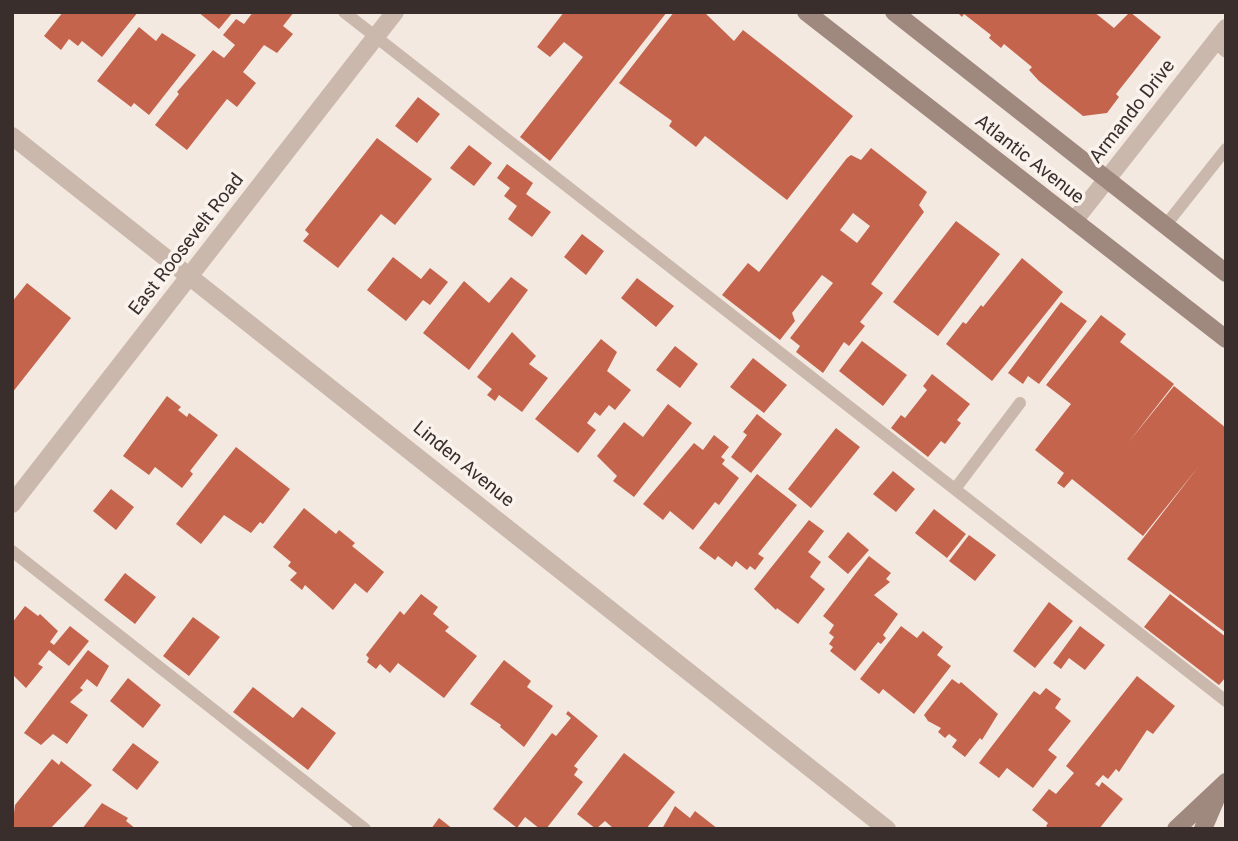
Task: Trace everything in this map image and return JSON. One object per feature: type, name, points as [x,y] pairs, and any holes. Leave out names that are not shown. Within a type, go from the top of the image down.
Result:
[{"type":"main road","name":"Atlantic Avenue","points":[[806,12],[1226,339]]},
{"type":"main road","name":"Atlantic Avenue","points":[[894,12],[1226,273]]},
{"type":"main road","points":[[1176,829],[1223,784]]},
{"type":"main road","points":[[1203,829],[1223,784]]},
{"type":"street","name":"East Roosevelt Road","points":[[12,504],[395,12]]},
{"type":"street","name":"Armando Drive","points":[[1074,221],[1220,47],[1226,28]]},
{"type":"street","name":"Linden Avenue","points":[[12,136],[191,275],[887,829]]},
{"type":"lane","points":[[344,12],[1226,701]]},
{"type":"lane","points":[[1165,226],[1224,155]]},
{"type":"lane","points":[[955,489],[1020,403]]},
{"type":"lane","points":[[12,551],[365,829]]},
{"type":"building","points":[[63,12],[138,12],[102,57],[82,41],[78,46],[69,39],[61,50],[44,36]]},
{"type":"building","points":[[198,12],[233,12],[219,29]]},
{"type":"building","points":[[253,12],[294,12],[283,26],[293,34],[277,53],[264,45],[243,72],[256,83],[237,107],[227,99],[187,150],[155,125],[179,94],[177,92],[213,50],[224,58],[235,45],[223,35],[236,19],[244,24]]},
{"type":"building","points":[[564,12],[667,12],[550,161],[520,137],[583,57],[564,42],[550,57],[537,47]]},
{"type":"building","points":[[674,12],[704,12],[734,41],[743,30],[853,116],[787,200],[705,136],[696,147],[669,126],[672,121],[619,83]]},
{"type":"building","points":[[957,12],[1094,12],[1114,28],[1130,12],[1161,37],[1116,94],[1119,97],[1107,113],[1083,116],[1039,81],[1029,70],[1032,67],[1004,44],[1001,48],[989,38],[991,35],[964,14],[962,17]]},
{"type":"building","points":[[139,27],[156,41],[162,33],[196,55],[149,115],[134,103],[131,107],[97,81]]},
{"type":"building","points":[[418,97],[440,114],[417,143],[395,126]]},
{"type":"building","points":[[377,138],[432,179],[395,225],[381,214],[338,268],[303,241],[309,234],[305,230]]},
{"type":"building","points":[[469,145],[492,163],[474,186],[450,168]]},
{"type":"building","points":[[871,148],[927,192],[919,205],[924,212],[871,284],[883,293],[860,322],[865,326],[849,346],[844,342],[823,373],[796,352],[800,346],[790,338],[833,283],[822,275],[792,313],[795,321],[780,340],[722,295],[748,263],[759,272],[847,158],[851,155],[861,160]],"holes":[[[853,213],[870,226],[857,243],[840,230]]]},
{"type":"building","points":[[507,164],[533,183],[526,194],[551,212],[532,237],[508,219],[517,206],[504,196],[510,188],[497,178]]},
{"type":"building","points":[[956,221],[1000,254],[938,336],[893,302]]},
{"type":"building","points":[[582,234],[604,251],[586,275],[564,257]]},
{"type":"building","points":[[393,257],[421,279],[430,268],[448,282],[430,305],[423,300],[406,321],[367,290]]},
{"type":"building","points":[[1022,258],[1063,292],[992,381],[946,344],[963,322],[966,324],[981,305],[983,307]]},
{"type":"building","points":[[511,277],[528,290],[469,370],[423,333],[464,281],[489,303]]},
{"type":"building","points":[[637,278],[674,306],[656,327],[621,298]]},
{"type":"building","points":[[27,283],[71,318],[12,393],[12,302]]},
{"type":"building","points":[[1061,302],[1087,321],[1039,384],[1028,376],[1023,384],[1008,373]]},
{"type":"building","points":[[1101,315],[1126,334],[1120,342],[1174,384],[1128,443],[1174,386],[1226,428],[1226,633],[1127,559],[1199,466],[1143,536],[1072,479],[1064,488],[1057,483],[1064,473],[1035,450],[1071,404],[1046,385]]},
{"type":"building","points":[[512,332],[536,356],[529,364],[548,378],[522,412],[499,395],[495,401],[487,395],[492,389],[477,377]]},
{"type":"building","points":[[601,339],[617,352],[607,371],[631,390],[615,410],[609,405],[600,416],[595,412],[587,423],[596,430],[578,453],[535,419]]},
{"type":"building","points":[[862,341],[907,375],[883,406],[839,371]]},
{"type":"building","points":[[675,346],[698,364],[680,388],[656,370]]},
{"type":"building","points":[[753,358],[787,385],[764,413],[730,387]]},
{"type":"building","points":[[932,374],[970,404],[957,420],[961,423],[945,444],[941,441],[928,457],[891,428],[901,415],[905,418],[927,390],[923,386]]},
{"type":"building","points":[[167,396],[181,407],[178,410],[187,417],[189,413],[218,435],[190,471],[193,474],[182,488],[155,467],[149,475],[123,456]]},
{"type":"building","points":[[668,404],[692,423],[634,497],[613,481],[617,476],[597,456],[624,422],[643,437]]},
{"type":"building","points":[[757,414],[782,434],[751,473],[731,457],[747,435],[743,432]]},
{"type":"building","points":[[836,428],[860,447],[811,508],[788,489]]},
{"type":"building","points":[[714,435],[729,447],[721,457],[725,460],[722,464],[739,478],[719,505],[715,502],[693,530],[670,511],[663,520],[643,504],[694,443],[703,450]]},
{"type":"building","points":[[236,447],[290,489],[263,524],[260,522],[251,533],[224,515],[201,544],[176,524]]},
{"type":"building","points":[[893,471],[915,489],[896,512],[873,494]]},
{"type":"building","points":[[757,474],[797,505],[758,554],[764,558],[755,570],[750,566],[747,570],[736,561],[732,567],[718,556],[715,560],[699,548]]},
{"type":"building","points":[[111,489],[134,507],[116,530],[93,511]]},
{"type":"building","points":[[304,508],[336,534],[339,530],[355,543],[352,546],[384,572],[367,593],[355,583],[333,610],[305,585],[302,590],[290,580],[297,573],[288,566],[291,562],[273,547]]},
{"type":"building","points":[[934,509],[966,534],[947,558],[915,533]]},
{"type":"building","points":[[809,520],[824,531],[808,552],[821,562],[810,577],[825,589],[798,624],[777,608],[776,610],[754,589]]},
{"type":"building","points":[[848,532],[869,550],[848,574],[828,557]]},
{"type":"building","points":[[969,535],[996,555],[975,581],[949,561]]},
{"type":"building","points":[[869,556],[891,573],[886,579],[890,582],[874,595],[898,614],[883,635],[886,638],[881,644],[878,642],[855,671],[830,651],[833,647],[829,644],[834,637],[829,633],[834,625],[823,616]]},
{"type":"building","points":[[125,573],[156,597],[135,624],[104,600]]},
{"type":"building","points":[[421,594],[438,607],[433,614],[449,627],[445,631],[477,656],[444,698],[398,663],[390,673],[380,664],[376,669],[367,662],[369,658],[366,655],[400,611],[404,615]]},
{"type":"building","points":[[1170,594],[1226,637],[1226,677],[1219,685],[1144,627]]},
{"type":"building","points":[[1049,602],[1073,621],[1035,668],[1013,651]]},
{"type":"building","points":[[25,606],[38,616],[40,614],[58,631],[50,642],[54,645],[70,626],[89,641],[69,666],[49,650],[38,664],[43,667],[26,688],[12,674],[12,623]]},
{"type":"building","points":[[193,617],[220,637],[189,676],[163,656]]},
{"type":"building","points":[[901,626],[917,638],[923,631],[943,647],[937,655],[951,666],[914,714],[883,689],[879,694],[860,679]]},
{"type":"building","points":[[1080,626],[1105,645],[1085,670],[1069,658],[1061,669],[1053,663]]},
{"type":"building","points":[[88,650],[109,666],[97,687],[87,679],[80,688],[83,690],[70,702],[88,715],[67,744],[53,734],[41,745],[24,733]]},
{"type":"building","points":[[504,660],[531,681],[527,687],[553,706],[524,747],[500,727],[501,725],[470,704]]},
{"type":"building","points":[[1137,676],[1175,706],[1153,734],[1147,730],[1119,772],[1116,769],[1108,779],[1103,775],[1095,784],[1099,787],[1102,782],[1123,799],[1099,829],[1049,829],[1046,826],[1048,823],[1032,810],[1049,789],[1056,794],[1074,773],[1066,766]]},
{"type":"building","points":[[128,678],[161,705],[143,728],[110,701]]},
{"type":"building","points":[[952,679],[959,684],[961,682],[998,714],[982,740],[980,738],[965,757],[952,747],[957,740],[949,734],[945,738],[938,732],[941,728],[928,721],[924,715]]},
{"type":"building","points":[[253,687],[293,718],[302,707],[336,733],[308,770],[233,712]]},
{"type":"building","points":[[1046,688],[1061,699],[1055,708],[1071,721],[1048,750],[1057,757],[1033,788],[1007,768],[999,778],[979,763],[1034,691],[1040,695]]},
{"type":"building","points":[[568,711],[598,736],[574,766],[578,769],[574,775],[583,782],[546,829],[540,829],[525,817],[517,828],[493,809],[552,733],[556,736],[571,718],[566,714]]},
{"type":"building","points":[[133,743],[159,762],[137,790],[112,770]]},
{"type":"building","points":[[624,753],[675,792],[646,829],[614,829],[605,821],[596,829],[577,814]]},
{"type":"building","points":[[52,759],[59,765],[61,761],[92,785],[50,829],[12,829],[15,805]]},
{"type":"building","points":[[102,803],[128,818],[126,821],[136,829],[82,829]]},
{"type":"building","points":[[675,806],[690,818],[695,811],[718,829],[662,829]]},
{"type":"building","points":[[439,818],[453,829],[431,829]]}]
